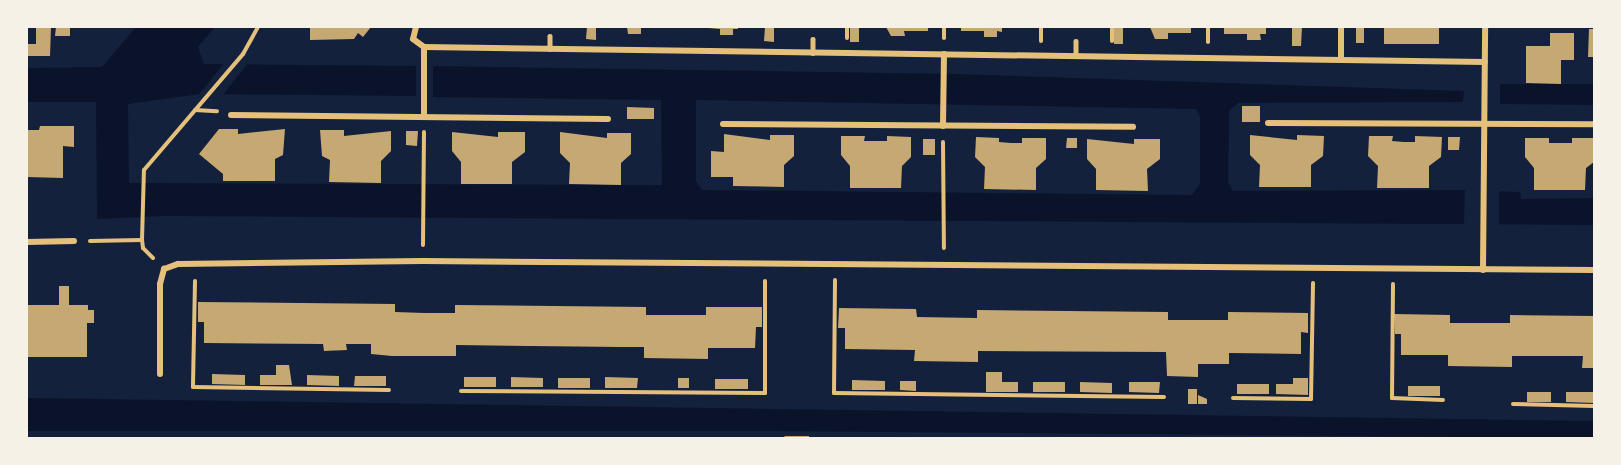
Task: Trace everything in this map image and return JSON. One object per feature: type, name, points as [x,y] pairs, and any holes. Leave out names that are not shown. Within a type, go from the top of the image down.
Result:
[{"type":"street","points":[[416,27],[413,39],[424,47],[1485,62]]},
{"type":"street","points":[[1341,27],[1341,59]]},
{"type":"street","points":[[1483,270],[1485,27]]},
{"type":"street","points":[[424,47],[424,117]]},
{"type":"street","points":[[943,126],[944,54]]},
{"type":"street","points":[[231,115],[608,119]]},
{"type":"street","points":[[1268,123],[1594,124]]},
{"type":"street","points":[[723,124],[1133,128]]},
{"type":"street","points":[[27,242],[74,241]]},
{"type":"street","points":[[160,374],[160,284],[164,269],[196,262],[835,263],[1594,270]]},
{"type":"lane","points":[[550,36],[550,49]]},
{"type":"lane","points":[[813,39],[813,52]]},
{"type":"lane","points":[[1076,41],[1076,56]]},
{"type":"path","points":[[164,269],[143,248],[144,170],[243,54],[258,27]]},
{"type":"path","points":[[423,226],[424,117]]},
{"type":"path","points":[[943,126],[944,231]]},
{"type":"path","points":[[74,241],[142,240]]},
{"type":"path","points":[[196,262],[193,387],[389,390]]},
{"type":"path","points":[[461,390],[765,393],[765,263]]},
{"type":"path","points":[[835,263],[834,393],[1164,397]]},
{"type":"path","points":[[1233,398],[1311,399],[1313,268]]},
{"type":"path","points":[[1393,269],[1392,398],[1443,400]]},
{"type":"path","points":[[1513,404],[1594,406]]},
{"type":"water","points":[[136,27],[215,27],[198,47],[204,64],[416,66],[416,96],[200,94],[128,104],[129,183],[662,185],[661,100],[433,97],[433,66],[955,74],[1464,91],[1463,102],[1238,103],[1229,111],[1228,182],[1233,191],[1465,190],[1520,192],[1521,199],[1594,198],[1594,225],[165,216],[97,219],[96,102],[27,102],[27,68],[102,67]],"holes":[[[696,100],[1196,109],[1200,117],[1200,184],[1192,195],[702,190],[696,181]]]},
{"type":"water","points":[[1500,84],[1594,84],[1594,105],[1500,104]]},
{"type":"water","points":[[27,398],[1594,421],[1594,438],[769,431],[27,431]]},
{"type":"pier","points":[[226,61],[250,61],[221,97],[197,97]]},
{"type":"pier","points":[[1465,187],[1499,189],[1499,228],[1464,228]]},
{"type":"building","points":[[36,27],[51,27],[50,56],[27,56],[27,44],[36,44]]},
{"type":"building","points":[[56,27],[70,27],[70,36],[55,36]]},
{"type":"building","points":[[310,27],[371,27],[363,37],[358,33],[354,39],[310,40]]},
{"type":"building","points":[[587,27],[596,27],[596,40],[586,39]]},
{"type":"building","points":[[627,27],[641,27],[641,34],[628,34]]},
{"type":"building","points":[[697,27],[738,27],[738,29],[733,29],[733,35],[720,35],[720,29]]},
{"type":"building","points":[[765,27],[774,27],[774,42],[764,41]]},
{"type":"building","points":[[850,27],[859,27],[859,42],[850,42]]},
{"type":"building","points":[[886,27],[928,27],[928,31],[904,31],[905,36],[891,36]]},
{"type":"building","points":[[961,27],[1002,27],[1002,32],[997,31],[997,37],[984,37],[984,31],[961,31]]},
{"type":"building","points":[[1114,27],[1123,27],[1123,44],[1114,44]]},
{"type":"building","points":[[1150,27],[1191,27],[1191,33],[1168,33],[1168,39],[1155,39]]},
{"type":"building","points":[[1224,27],[1266,27],[1266,34],[1260,34],[1261,40],[1247,40],[1247,34],[1224,34]]},
{"type":"building","points":[[1292,27],[1302,27],[1301,46],[1292,46]]},
{"type":"building","points":[[1356,27],[1364,27],[1364,43],[1356,43]]},
{"type":"building","points":[[1384,27],[1439,27],[1439,44],[1384,44]]},
{"type":"building","points":[[1589,29],[1594,29],[1594,57],[1588,57]]},
{"type":"building","points":[[1550,33],[1574,33],[1574,60],[1561,60],[1561,84],[1526,83],[1526,46],[1550,46]]},
{"type":"building","points":[[1242,106],[1260,106],[1260,122],[1242,122]]},
{"type":"building","points":[[627,107],[654,108],[654,119],[627,119]]},
{"type":"building","points":[[40,126],[74,126],[74,147],[63,146],[63,178],[27,177],[27,130],[39,130]]},
{"type":"building","points":[[219,129],[238,129],[238,134],[285,129],[283,155],[275,159],[275,181],[223,181],[223,174],[199,154]]},
{"type":"building","points":[[320,130],[344,130],[344,136],[391,131],[391,151],[381,161],[381,183],[329,182],[330,160],[322,156]]},
{"type":"building","points":[[406,131],[418,131],[417,146],[406,145]]},
{"type":"building","points":[[452,132],[498,137],[498,132],[525,132],[525,152],[512,162],[512,184],[461,184],[461,162],[452,151]]},
{"type":"building","points":[[560,132],[607,138],[607,133],[631,133],[631,154],[621,163],[621,185],[569,184],[570,163],[560,153]]},
{"type":"building","points":[[724,134],[770,140],[770,135],[794,135],[794,156],[784,165],[784,187],[733,186],[733,177],[711,177],[711,151],[724,152]]},
{"type":"building","points":[[1250,135],[1297,140],[1297,135],[1324,136],[1323,156],[1311,165],[1311,187],[1259,187],[1260,165],[1250,155]]},
{"type":"building","points":[[841,136],[865,136],[864,141],[887,141],[887,136],[911,137],[911,157],[902,166],[901,188],[850,188],[850,166],[841,155]]},
{"type":"building","points":[[1369,136],[1393,136],[1392,141],[1404,142],[1415,142],[1415,136],[1442,137],[1441,157],[1429,166],[1429,188],[1377,188],[1378,166],[1368,156]]},
{"type":"building","points":[[976,137],[999,138],[999,142],[1011,143],[1022,143],[1022,138],[1046,138],[1046,159],[1036,168],[1036,190],[984,189],[985,167],[975,157]]},
{"type":"building","points":[[1448,137],[1460,137],[1459,150],[1448,150]]},
{"type":"building","points":[[1067,138],[1077,138],[1077,148],[1066,148]]},
{"type":"building","points":[[1525,138],[1549,138],[1549,143],[1572,143],[1572,138],[1594,138],[1594,162],[1586,168],[1585,190],[1534,190],[1534,168],[1525,157]]},
{"type":"building","points":[[923,139],[935,139],[935,155],[923,155]]},
{"type":"building","points":[[1087,139],[1134,144],[1134,139],[1160,139],[1160,159],[1147,169],[1148,191],[1096,190],[1096,169],[1087,159]]},
{"type":"building","points":[[59,286],[69,286],[69,305],[88,305],[88,310],[94,310],[94,323],[87,323],[87,357],[27,357],[27,305],[59,305]]},
{"type":"building","points":[[198,302],[395,304],[395,312],[425,313],[455,313],[455,305],[646,307],[646,315],[706,315],[706,307],[762,307],[762,327],[756,327],[755,348],[708,348],[708,359],[644,358],[644,347],[456,345],[456,356],[392,356],[371,354],[371,344],[346,344],[347,350],[324,351],[323,344],[204,343],[204,322],[198,322]]},
{"type":"building","points":[[839,308],[916,309],[917,317],[977,318],[977,310],[1168,312],[1168,320],[1228,320],[1228,312],[1308,313],[1308,333],[1301,332],[1301,354],[1229,353],[1229,364],[1198,364],[1198,377],[1167,376],[1166,352],[978,351],[978,362],[914,361],[915,350],[845,349],[845,328],[838,328]]},
{"type":"building","points":[[1394,314],[1450,315],[1450,323],[1510,323],[1510,315],[1594,316],[1594,368],[1582,368],[1583,356],[1512,356],[1512,367],[1448,366],[1448,355],[1401,355],[1401,334],[1395,334]]},
{"type":"building","points":[[276,365],[289,365],[292,385],[260,385],[260,375],[276,375]]},
{"type":"building","points":[[986,372],[1002,372],[1002,382],[1018,382],[1018,392],[986,392]]},
{"type":"building","points":[[212,374],[245,375],[245,385],[212,384]]},
{"type":"building","points":[[307,375],[339,376],[339,386],[307,385]]},
{"type":"building","points":[[355,376],[386,376],[386,386],[354,386]]},
{"type":"building","points":[[464,377],[496,377],[496,387],[464,387]]},
{"type":"building","points":[[511,377],[543,378],[543,387],[511,387]]},
{"type":"building","points":[[605,377],[638,378],[637,388],[605,388]]},
{"type":"building","points":[[558,378],[590,378],[590,388],[558,388]]},
{"type":"building","points":[[678,378],[689,378],[689,388],[678,388]]},
{"type":"building","points":[[1293,378],[1308,378],[1308,395],[1276,394],[1276,384],[1293,384]]},
{"type":"building","points":[[715,379],[748,379],[748,389],[715,389]]},
{"type":"building","points":[[852,380],[885,381],[885,390],[852,390]]},
{"type":"building","points":[[900,381],[916,381],[916,391],[900,390]]},
{"type":"building","points":[[1033,382],[1065,382],[1065,392],[1033,392]]},
{"type":"building","points":[[1080,382],[1112,383],[1112,393],[1080,392]]},
{"type":"building","points":[[1129,382],[1160,382],[1159,393],[1129,392]]},
{"type":"building","points":[[1237,384],[1269,384],[1269,394],[1237,394]]},
{"type":"building","points":[[1408,386],[1440,386],[1440,396],[1408,396]]},
{"type":"building","points":[[1188,389],[1197,389],[1197,404],[1188,404]]},
{"type":"building","points":[[1527,392],[1551,392],[1551,402],[1527,402]]},
{"type":"building","points":[[1566,392],[1594,392],[1594,403],[1566,402]]},
{"type":"building","points":[[1198,395],[1207,399],[1207,404],[1198,404]]},
{"type":"building","points":[[785,436],[809,436],[809,438],[783,438]]}]
